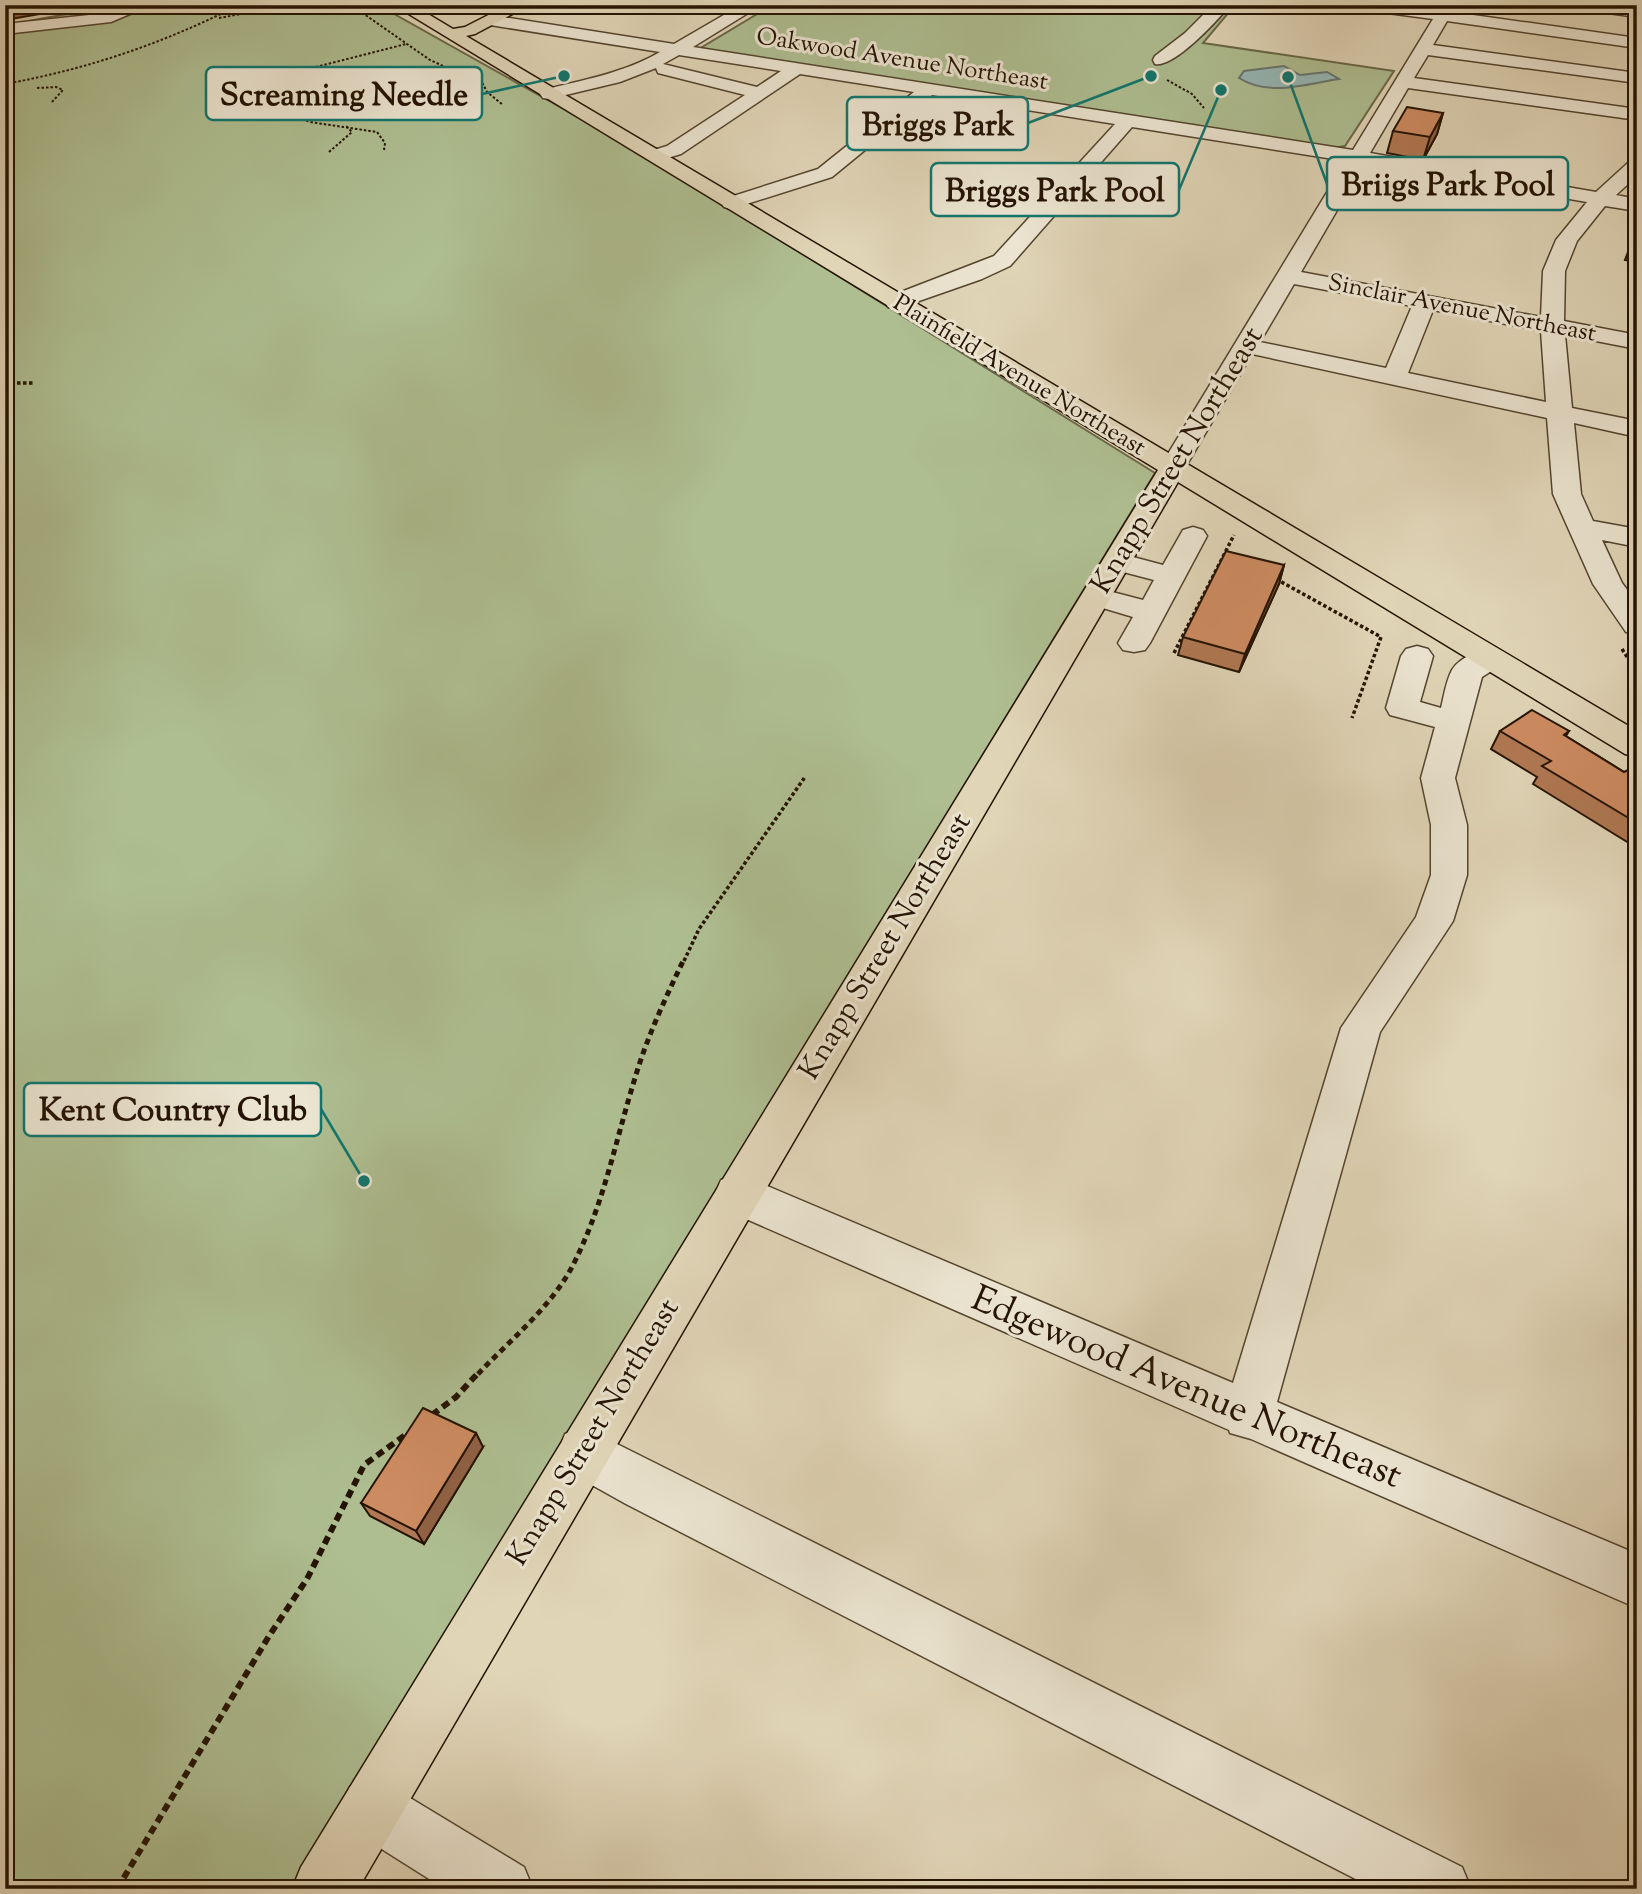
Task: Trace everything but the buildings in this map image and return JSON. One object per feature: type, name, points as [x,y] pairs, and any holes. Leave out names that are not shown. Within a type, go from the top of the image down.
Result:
[{"type":"main road","name":"Plainfield Avenue Northeast","points":[[402,5],[1637,746]]},
{"type":"main road","points":[[450,34],[469,30],[521,5]]},
{"type":"main road","name":"Knapp Street Northeast","points":[[323,1889],[1173,467]]},
{"type":"street","points":[[5,29],[111,18],[143,5]]},
{"type":"street","points":[[549,93],[614,78],[653,63],[753,5]]},
{"type":"street","points":[[1161,60],[1191,36],[1222,5]]},
{"type":"street","points":[[1365,5],[1446,11],[1637,43]]},
{"type":"street","points":[[1586,5],[1637,12]]},
{"type":"street","name":"Knapp Street Northeast","points":[[1173,467],[1446,11]]},
{"type":"street","name":"Oakwood Avenue Northeast","points":[[490,20],[1128,120],[1637,205]]},
{"type":"street","points":[[593,36],[576,46],[716,77],[760,93]]},
{"type":"street","points":[[1422,49],[1637,78]]},
{"type":"street","points":[[716,77],[743,60]]},
{"type":"street","points":[[654,156],[674,150],[797,68]]},
{"type":"street","points":[[716,77],[779,80]]},
{"type":"street","points":[[1403,82],[1637,115]]},
{"type":"street","points":[[731,202],[825,173],[928,89]]},
{"type":"street","points":[[896,302],[1002,261],[1128,120]]},
{"type":"street","points":[[1637,165],[1600,199],[1567,240],[1554,271],[1552,326],[1567,494],[1608,584],[1637,625]]},
{"type":"street","name":"Sinclair Avenue Northeast","points":[[1288,276],[1637,342]]},
{"type":"street","points":[[1394,378],[1426,302]]},
{"type":"street","points":[[1246,346],[1637,429]]},
{"type":"street","points":[[1580,527],[1637,538]]},
{"type":"street","points":[[1134,643],[1193,536]]},
{"type":"street","points":[[1107,580],[1171,576]]},
{"type":"street","points":[[1107,580],[1151,612]]},
{"type":"street","points":[[1417,656],[1402,708],[1452,721]]},
{"type":"street","points":[[1248,1416],[1361,1028],[1434,921],[1449,875],[1449,825],[1438,778],[1467,672],[1490,657]]},
{"type":"street","name":"Edgewood Avenue Northeast","points":[[737,1195],[1637,1581]]},
{"type":"street","points":[[583,1452],[644,1486],[1440,1889]]},
{"type":"street","points":[[371,1808],[502,1889]]},
{"type":"path","points":[[5,84],[70,70],[146,48],[214,19],[239,5]]},
{"type":"path","points":[[214,19],[290,5]]},
{"type":"path","points":[[351,5],[435,64],[482,84],[487,92],[503,105]]},
{"type":"path","points":[[384,150],[383,137],[377,132],[310,122],[288,113],[301,91],[304,70],[406,44]]},
{"type":"path","points":[[1161,60],[1157,75],[1192,94],[1204,109],[1203,117]]},
{"type":"path","points":[[37,88],[56,87],[63,90],[51,103]]},
{"type":"path","points":[[330,152],[352,132],[346,126]]},
{"type":"path","points":[[5,383],[33,383]]},
{"type":"path","points":[[1174,653],[1236,531]]},
{"type":"path","points":[[1221,560],[1231,563]]},
{"type":"path","points":[[1270,575],[1381,637],[1352,718]]},
{"type":"path","points":[[427,1420],[456,1397],[556,1292],[575,1262],[598,1206],[636,1074],[665,999],[699,929],[805,777]]},
{"type":"path","points":[[117,1889],[269,1636],[307,1579],[364,1465],[417,1427]]},
{"type":"green space","points":[[118,5],[378,5],[621,141],[1155,473],[290,1889],[5,1889],[5,25]]},
{"type":"green space","points":[[772,5],[1235,5],[1203,43],[1394,71],[1345,146],[1333,148],[699,49]]},
{"type":"water","points":[[1284,66],[1300,75],[1327,72],[1339,79],[1275,88],[1251,84],[1239,78],[1244,71]]},
{"type":"place","name":"Screaming Needle","points":[[564,76]]},
{"type":"place","name":"Briggs Park","points":[[1151,76]]},
{"type":"place","name":"Briigs Park Pool","points":[[1288,77]]},
{"type":"place","name":"Briggs Park Pool","points":[[1221,90]]},
{"type":"place","name":"Kent Country Club","points":[[364,1181]]}]
